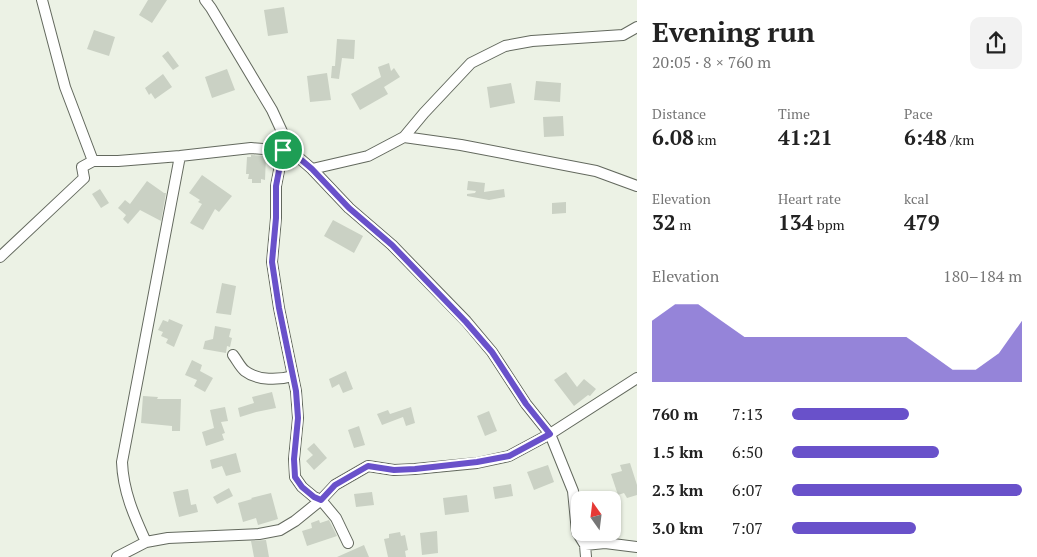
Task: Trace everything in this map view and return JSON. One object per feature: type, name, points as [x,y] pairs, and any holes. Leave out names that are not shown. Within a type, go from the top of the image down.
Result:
[{"type":"street","points":[[42,0],[64,87],[93,161]]},
{"type":"street","points":[[205,0],[212,8],[272,110],[287,151],[276,186],[276,218],[272,262],[279,308],[296,391],[298,418],[294,443],[295,477],[302,487],[321,500],[336,518],[348,543]]},
{"type":"street","points":[[312,169],[368,156],[404,137],[470,63],[505,46],[532,41],[623,35],[637,27]]},
{"type":"street","points":[[404,137],[461,145],[596,171],[637,186]]},
{"type":"street","points":[[0,257],[84,178],[82,167],[93,161],[180,156],[251,148],[287,151],[312,169],[349,208],[392,245],[492,352],[526,404],[550,434],[573,491],[577,532],[585,545],[586,557]]},
{"type":"street","points":[[146,542],[128,498],[123,479],[122,462],[180,156]]},
{"type":"street","points":[[233,355],[241,367],[253,376],[280,380],[293,376]]},
{"type":"street","points":[[117,557],[146,542],[168,538],[259,534],[280,530],[296,521],[321,500],[335,485],[368,466],[394,470],[415,469],[477,462],[509,456],[550,434],[637,378]]},
{"type":"street","points":[[585,545],[604,544],[637,547]]},
{"type":"building","points":[[148,0],[167,0],[152,23],[139,15]]},
{"type":"building","points":[[284,7],[288,33],[268,36],[264,10]]},
{"type":"building","points":[[94,30],[115,37],[109,56],[87,49]]},
{"type":"building","points":[[337,39],[355,40],[354,59],[342,58],[339,79],[331,78],[332,66],[335,66]]},
{"type":"building","points":[[168,51],[179,66],[173,70],[162,56]]},
{"type":"building","points":[[389,63],[391,71],[394,68],[400,77],[384,87],[388,94],[360,110],[351,94],[381,77],[378,67]]},
{"type":"building","points":[[227,69],[235,90],[212,98],[205,77]]},
{"type":"building","points":[[327,73],[331,100],[310,102],[307,76]]},
{"type":"building","points":[[163,74],[172,87],[155,99],[151,93],[149,95],[145,88]]},
{"type":"building","points":[[536,81],[561,83],[560,102],[534,100]]},
{"type":"building","points":[[511,83],[515,103],[490,108],[487,87]]},
{"type":"building","points":[[563,116],[564,136],[544,137],[543,117]]},
{"type":"building","points":[[251,155],[266,156],[265,180],[261,179],[261,183],[252,183],[252,179],[248,179],[249,174],[246,174],[247,157],[251,157]]},
{"type":"building","points":[[202,175],[232,196],[219,212],[215,209],[203,230],[190,223],[202,204],[198,202],[200,200],[189,193]]},
{"type":"building","points":[[147,181],[166,193],[161,221],[140,210],[128,224],[123,219],[126,215],[118,208],[125,200],[130,204]]},
{"type":"building","points":[[468,181],[485,183],[484,192],[504,189],[505,197],[489,200],[467,196],[467,194],[475,193],[476,191],[467,190]]},
{"type":"building","points":[[100,189],[109,203],[101,208],[92,194]]},
{"type":"building","points":[[566,202],[566,213],[552,214],[552,203]]},
{"type":"building","points":[[333,220],[363,236],[354,253],[324,236]]},
{"type":"building","points":[[222,283],[236,286],[231,315],[216,313]]},
{"type":"building","points":[[169,319],[183,325],[174,347],[166,343],[168,339],[161,336],[163,332],[158,330],[163,320],[168,322]]},
{"type":"building","points":[[215,326],[231,329],[229,337],[232,338],[230,347],[227,346],[226,353],[203,349],[205,341],[213,339]]},
{"type":"building","points":[[192,360],[202,365],[200,371],[213,378],[205,392],[194,386],[197,380],[185,375]]},
{"type":"building","points":[[346,371],[353,389],[343,393],[339,384],[332,388],[329,379]]},
{"type":"building","points":[[566,372],[577,387],[584,379],[596,389],[590,396],[588,395],[574,406],[554,380]]},
{"type":"building","points":[[272,392],[276,408],[240,417],[238,408],[254,403],[252,397]]},
{"type":"building","points":[[143,396],[158,397],[157,399],[181,399],[180,431],[172,431],[172,426],[141,423]]},
{"type":"building","points":[[225,407],[228,421],[221,422],[225,433],[222,434],[224,440],[206,446],[202,432],[214,428],[210,410]]},
{"type":"building","points":[[411,407],[415,423],[406,426],[403,417],[382,425],[377,414],[388,410],[390,414]]},
{"type":"building","points":[[489,411],[497,431],[485,436],[477,416]]},
{"type":"building","points":[[359,426],[365,445],[354,448],[348,430]]},
{"type":"building","points":[[314,443],[327,458],[314,470],[306,461],[313,455],[307,449]]},
{"type":"building","points":[[236,453],[241,472],[226,476],[222,466],[212,469],[210,460]]},
{"type":"building","points":[[630,463],[637,485],[637,495],[627,498],[624,493],[621,494],[621,491],[617,491],[611,474],[622,471],[620,465]]},
{"type":"building","points":[[548,465],[554,482],[534,490],[527,472]]},
{"type":"building","points":[[511,484],[513,496],[495,499],[493,487]]},
{"type":"building","points":[[229,488],[233,496],[217,504],[213,497]]},
{"type":"building","points":[[188,489],[191,505],[196,504],[198,512],[179,517],[173,492]]},
{"type":"building","points":[[372,492],[374,505],[356,507],[354,494]]},
{"type":"building","points":[[271,493],[278,519],[258,525],[256,518],[243,522],[238,503]]},
{"type":"building","points":[[467,495],[469,512],[445,515],[443,498]]},
{"type":"building","points":[[319,520],[320,523],[329,520],[337,536],[307,546],[302,531],[312,528],[311,523]]},
{"type":"building","points":[[437,531],[438,553],[422,555],[420,533]]},
{"type":"building","points":[[400,532],[401,536],[405,535],[408,550],[405,551],[406,557],[388,557],[384,539],[389,538],[389,534]]},
{"type":"building","points":[[266,540],[269,557],[254,557],[251,541]]},
{"type":"building","points":[[364,545],[369,557],[337,557]]},
{"type":"route","points":[[283,150],[291,151],[312,169],[349,208],[392,245],[466,322],[492,352],[526,404],[550,434],[509,456],[477,462],[394,470],[368,466],[335,485],[321,500],[302,487],[295,477],[294,443],[298,418],[296,391],[279,308],[272,262],[276,218],[276,186],[283,150]]}]
